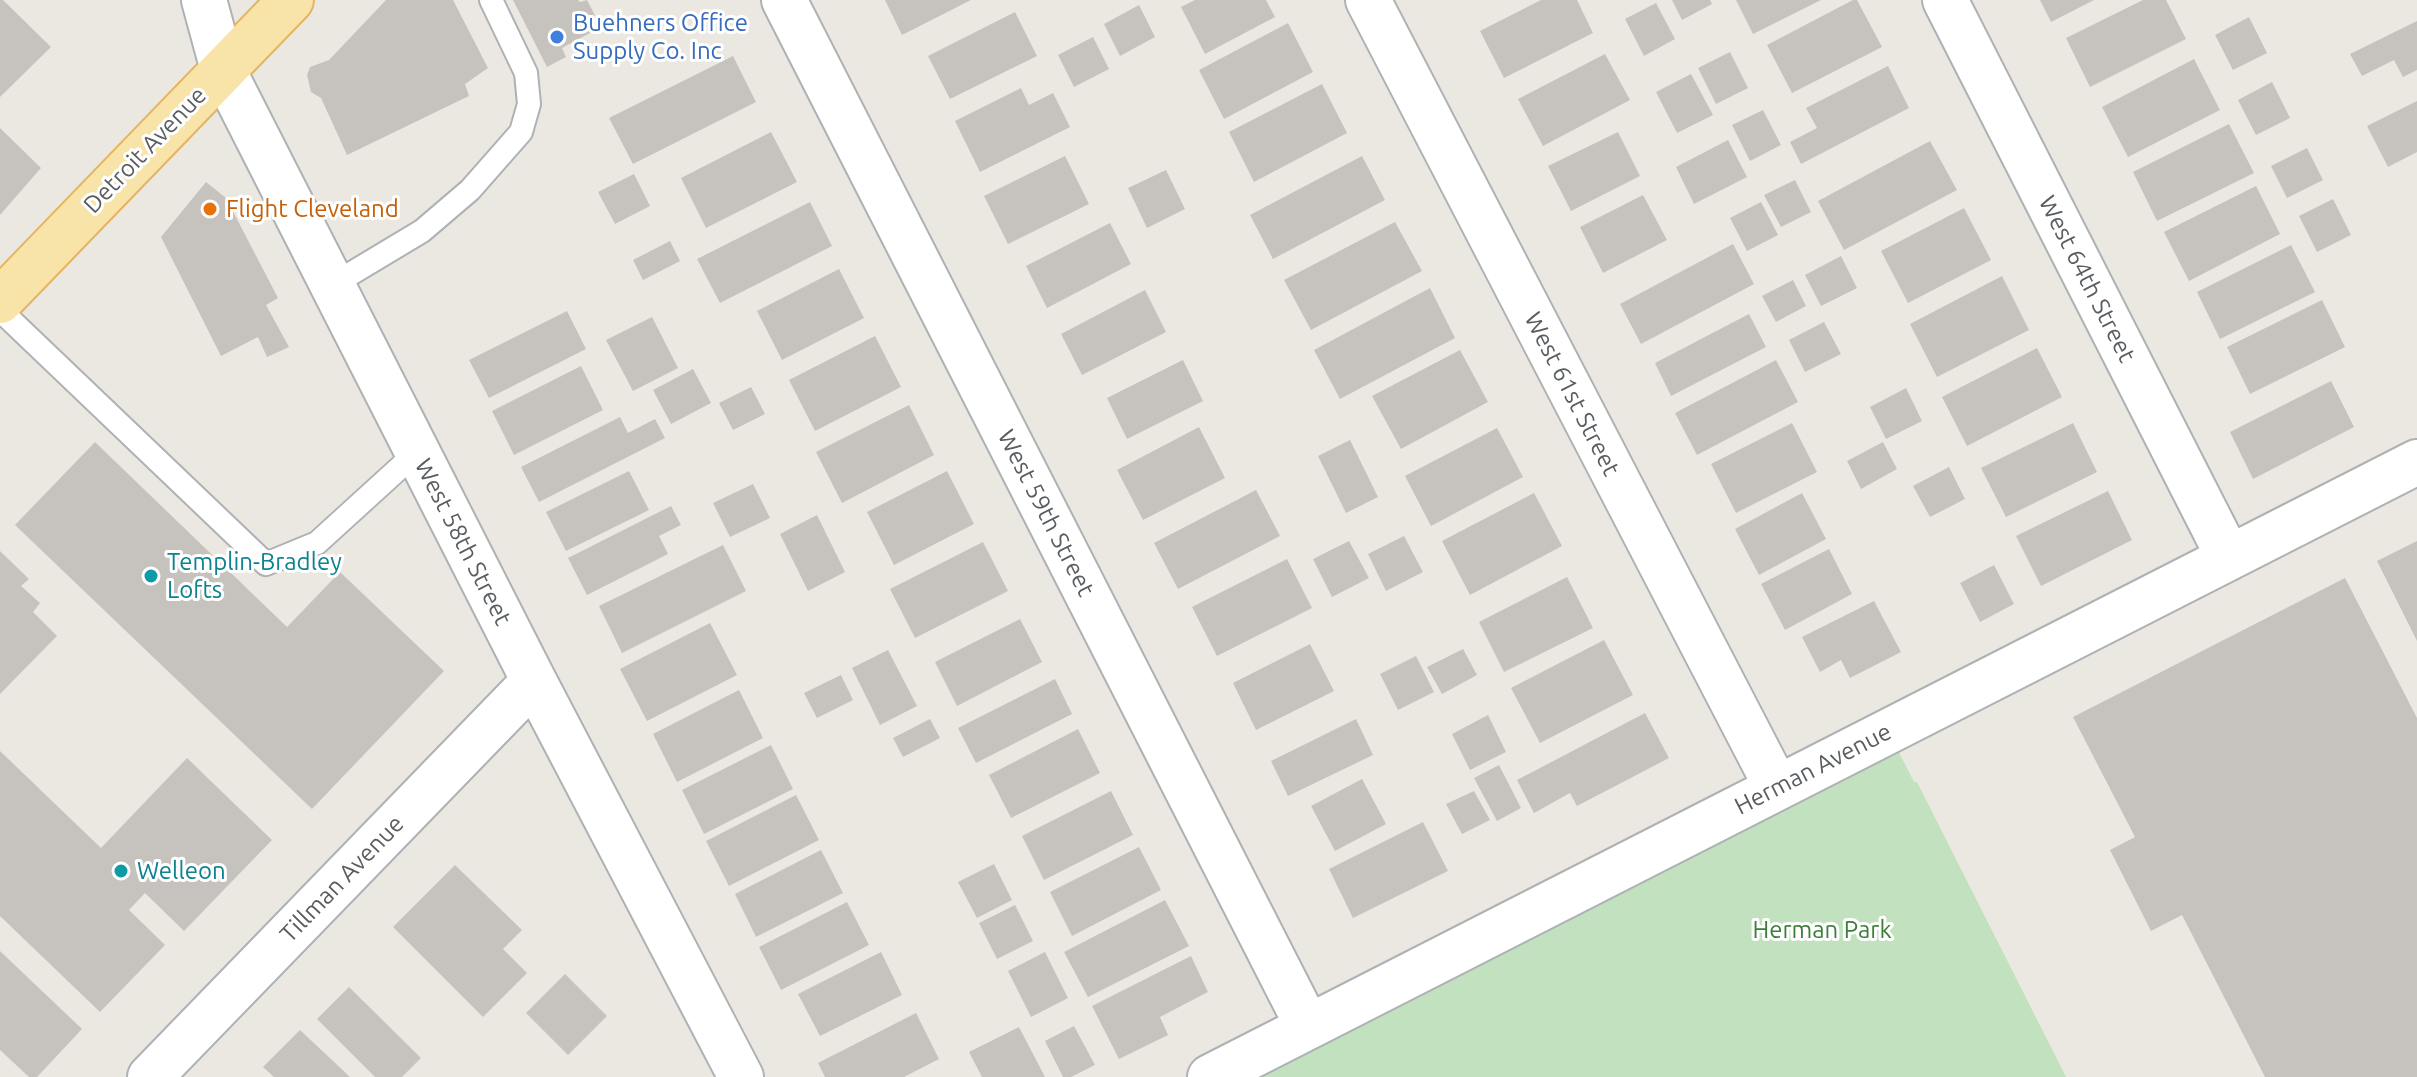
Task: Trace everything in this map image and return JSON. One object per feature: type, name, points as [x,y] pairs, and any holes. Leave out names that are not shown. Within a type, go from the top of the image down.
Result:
[{"type":"main road","name":"Detroit Avenue","points":[[0,301],[291,0]]},
{"type":"street","name":"West 58th Street","points":[[204,0],[223,70],[534,681],[741,1077]]},
{"type":"street","name":"West 59th Street","points":[[784,0],[1308,1027]]},
{"type":"street","name":"West 61st Street","points":[[1368,0],[1777,788]]},
{"type":"street","name":"West 64th Street","points":[[1945,0],[2229,558]]},
{"type":"street","name":"Herman Avenue","points":[[1210,1077],[2417,462]]},
{"type":"street","name":"Tillman Avenue","points":[[150,1077],[534,681]]},
{"type":"lane","points":[[332,285],[422,231],[470,190],[521,132],[529,104],[526,73],[491,0]]},
{"type":"lane","points":[[0,310],[266,564],[317,543],[417,452]]},
{"type":"green space","name":"Herman Park","points":[[1888,731],[1914,782],[1917,782],[2066,1077],[1210,1077]]},
{"type":"building","points":[[0,0],[51,47],[0,97]]},
{"type":"building","points":[[386,0],[453,0],[488,68],[465,84],[469,96],[347,155],[321,98],[311,92],[307,75],[310,67],[329,60]]},
{"type":"building","name":"Buehners Office Supply Co. Inc","points":[[513,0],[587,0],[601,27],[562,48],[566,57],[547,67]]},
{"type":"building","points":[[885,0],[971,0],[902,35]]},
{"type":"building","points":[[1195,0],[1266,0],[1275,17],[1205,54],[1181,7]]},
{"type":"building","points":[[1541,0],[1577,0],[1593,33],[1504,78],[1480,31]]},
{"type":"building","points":[[1672,0],[1710,0],[1712,4],[1682,20]]},
{"type":"building","points":[[1736,0],[1821,0],[1753,34]]},
{"type":"building","points":[[1857,0],[1882,47],[1792,93],[1767,45]]},
{"type":"building","points":[[2040,0],[2094,0],[2051,22]]},
{"type":"building","points":[[2143,0],[2166,0],[2186,39],[2090,87],[2066,38]]},
{"type":"building","points":[[1656,3],[1675,39],[1644,56],[1625,19]]},
{"type":"building","points":[[1139,5],[1155,37],[1120,56],[1104,24]]},
{"type":"building","points":[[1015,12],[1037,56],[950,99],[928,56]]},
{"type":"building","points":[[2249,17],[2267,53],[2233,70],[2215,35]]},
{"type":"building","points":[[2417,21],[2417,70],[2403,77],[2394,60],[2362,76],[2350,54]]},
{"type":"building","points":[[1288,23],[1313,72],[1224,119],[1199,70]]},
{"type":"building","points":[[1093,37],[1109,69],[1074,87],[1058,55]]},
{"type":"building","points":[[1730,52],[1748,88],[1716,104],[1698,68]]},
{"type":"building","points":[[1605,54],[1630,100],[1543,146],[1518,99]]},
{"type":"building","points":[[733,56],[756,102],[633,164],[609,118]]},
{"type":"building","points":[[2194,59],[2220,110],[2128,157],[2102,107]]},
{"type":"building","points":[[1888,66],[1909,108],[1801,164],[1790,142],[1817,128],[1806,108]]},
{"type":"building","points":[[1691,74],[1713,115],[1677,133],[1656,92]]},
{"type":"building","points":[[2272,82],[2290,118],[2256,135],[2238,100]]},
{"type":"building","points":[[1322,84],[1347,133],[1254,182],[1229,132]]},
{"type":"building","points":[[1021,88],[1029,105],[1053,93],[1070,127],[980,172],[955,121]]},
{"type":"building","points":[[2417,101],[2417,152],[2388,167],[2367,126]]},
{"type":"building","points":[[1763,110],[1781,145],[1750,161],[1732,125]]},
{"type":"building","points":[[2229,124],[2254,173],[2157,221],[2133,172]]},
{"type":"building","points":[[0,128],[41,168],[0,215]]},
{"type":"building","points":[[771,132],[797,182],[706,228],[681,178]]},
{"type":"building","points":[[1618,132],[1640,176],[1571,211],[1548,166]]},
{"type":"building","points":[[1728,140],[1747,177],[1694,204],[1676,167]]},
{"type":"building","points":[[1930,141],[1957,190],[1844,250],[1818,201]]},
{"type":"building","points":[[2307,148],[2323,180],[2287,198],[2271,166]]},
{"type":"building","points":[[1065,156],[1089,204],[1008,244],[984,196]]},
{"type":"building","points":[[1362,156],[1385,200],[1273,259],[1250,215]]},
{"type":"building","points":[[1166,170],[1185,209],[1147,228],[1128,188]]},
{"type":"building","points":[[634,174],[650,206],[615,224],[598,192]]},
{"type":"building","points":[[1795,180],[1811,212],[1781,227],[1764,195]]},
{"type":"building","points":[[206,182],[226,198],[278,298],[266,305],[289,347],[267,357],[258,337],[221,356],[161,237]]},
{"type":"building","points":[[2256,186],[2280,234],[2189,281],[2164,232]]},
{"type":"building","points":[[1643,195],[1667,240],[1603,273],[1580,227]]},
{"type":"building","points":[[2333,199],[2351,235],[2317,252],[2299,216]]},
{"type":"building","points":[[810,202],[832,246],[720,303],[697,259]]},
{"type":"building","points":[[1761,202],[1778,235],[1747,251],[1730,218]]},
{"type":"building","points":[[1964,208],[1991,260],[1908,303],[1881,251]]},
{"type":"building","points":[[1395,222],[1422,271],[1311,330],[1284,280]]},
{"type":"building","points":[[1110,223],[1131,264],[1047,308],[1026,266]]},
{"type":"building","points":[[670,241],[680,261],[643,280],[633,260]]},
{"type":"building","points":[[1733,244],[1754,284],[1641,344],[1620,304]]},
{"type":"building","points":[[2291,245],[2315,292],[2220,339],[2197,292]]},
{"type":"building","points":[[1841,256],[1857,288],[1821,306],[1805,275]]},
{"type":"building","points":[[839,269],[864,318],[782,360],[757,311]]},
{"type":"building","points":[[2002,276],[2029,330],[1937,377],[1910,324]]},
{"type":"building","points":[[1793,280],[1806,306],[1776,322],[1762,296]]},
{"type":"building","points":[[1430,288],[1455,338],[1340,399],[1314,350]]},
{"type":"building","points":[[1145,290],[1166,332],[1082,375],[1061,334]]},
{"type":"building","points":[[2322,300],[2345,347],[2250,394],[2227,347]]},
{"type":"building","points":[[567,311],[586,349],[489,398],[469,360]]},
{"type":"building","points":[[1749,314],[1766,347],[1671,396],[1655,363]]},
{"type":"building","points":[[652,317],[678,368],[633,391],[606,340]]},
{"type":"building","points":[[1824,322],[1841,354],[1805,372],[1789,340]]},
{"type":"building","points":[[875,336],[901,387],[815,431],[789,380]]},
{"type":"building","points":[[2037,348],[2062,397],[1967,446],[1942,397]]},
{"type":"building","points":[[1460,350],[1488,402],[1401,449],[1372,396]]},
{"type":"building","points":[[1183,360],[1203,401],[1127,439],[1107,398]]},
{"type":"building","points":[[1776,360],[1798,402],[1697,455],[1675,413]]},
{"type":"building","points":[[581,366],[603,410],[514,455],[492,411]]},
{"type":"building","points":[[693,369],[711,403],[671,424],[653,390]]},
{"type":"building","points":[[2331,381],[2354,427],[2253,479],[2230,432]]},
{"type":"building","points":[[751,387],[765,414],[733,430],[719,403]]},
{"type":"building","points":[[1906,388],[1922,421],[1886,439],[1870,407]]},
{"type":"building","points":[[909,405],[934,455],[842,503],[816,452]]},
{"type":"building","points":[[620,417],[628,433],[655,419],[665,438],[539,502],[521,467]]},
{"type":"building","points":[[1792,423],[1817,472],[1736,513],[1711,464]]},
{"type":"building","points":[[2073,423],[2097,472],[2006,517],[1981,468]]},
{"type":"building","points":[[1199,427],[1225,478],[1143,520],[1117,470]]},
{"type":"building","points":[[1497,428],[1523,477],[1431,526],[1405,476]]},
{"type":"building","points":[[1350,440],[1378,497],[1346,513],[1318,456]]},
{"type":"building","points":[[95,442],[287,627],[340,572],[444,671],[312,809],[15,525]]},
{"type":"building","points":[[1883,442],[1897,469],[1861,489],[1847,461]]},
{"type":"building","points":[[1949,467],[1965,499],[1930,517],[1913,486]]},
{"type":"building","points":[[629,471],[649,510],[566,551],[546,512]]},
{"type":"building","points":[[947,471],[974,524],[894,565],[867,512]]},
{"type":"building","points":[[753,484],[770,518],[730,537],[713,503]]},
{"type":"building","points":[[1256,490],[1280,536],[1178,589],[1154,543]]},
{"type":"building","points":[[2108,491],[2132,540],[2041,586],[2016,536]]},
{"type":"building","points":[[1534,493],[1562,546],[1470,595],[1442,541]]},
{"type":"building","points":[[1802,493],[1826,539],[1759,575],[1735,529]]},
{"type":"building","points":[[671,506],[681,525],[659,536],[668,554],[587,595],[568,558]]},
{"type":"building","points":[[817,515],[845,572],[808,591],[780,534]]},
{"type":"building","points":[[1404,536],[1423,572],[1386,591],[1368,554]]},
{"type":"building","points":[[1349,541],[1369,578],[1332,597],[1313,559]]},
{"type":"building","points":[[2417,541],[2417,641],[2377,561]]},
{"type":"building","points":[[983,542],[1008,591],[915,638],[890,589]]},
{"type":"building","points":[[723,545],[746,591],[622,653],[599,606]]},
{"type":"building","points":[[1829,549],[1852,594],[1785,630],[1761,584]]},
{"type":"building","points":[[0,551],[29,579],[21,586],[40,603],[33,612],[57,636],[0,694]]},
{"type":"building","points":[[1287,559],[1312,608],[1217,656],[1192,607]]},
{"type":"building","points":[[1994,565],[2014,604],[1980,622],[1960,583]]},
{"type":"building","points":[[1567,577],[1593,628],[1504,672],[1479,622]]},
{"type":"building","points":[[2345,578],[2417,718],[2417,1077],[2265,1077],[2182,915],[2151,931],[2110,850],[2135,837],[2073,717]]},
{"type":"building","points":[[1874,601],[1901,652],[1850,678],[1841,660],[1820,672],[1802,637]]},
{"type":"building","points":[[1020,619],[1042,662],[957,706],[935,662]]},
{"type":"building","points":[[710,623],[737,675],[647,721],[620,669]]},
{"type":"building","points":[[1604,640],[1633,695],[1540,743],[1511,688]]},
{"type":"building","points":[[1310,644],[1334,691],[1256,730],[1233,683]]},
{"type":"building","points":[[1463,649],[1477,675],[1442,694],[1427,667]]},
{"type":"building","points":[[888,650],[917,706],[880,725],[852,668]]},
{"type":"building","points":[[1416,656],[1434,692],[1398,710],[1380,674]]},
{"type":"building","points":[[841,675],[853,700],[817,718],[804,693]]},
{"type":"building","points":[[1055,679],[1072,714],[976,763],[958,728]]},
{"type":"building","points":[[739,690],[763,738],[677,782],[653,734]]},
{"type":"building","points":[[1645,713],[1669,758],[1577,806],[1570,793],[1534,813],[1517,780]]},
{"type":"building","points":[[1488,715],[1506,752],[1470,770],[1452,734]]},
{"type":"building","points":[[930,719],[940,738],[903,757],[893,738]]},
{"type":"building","points":[[1356,719],[1373,755],[1288,796],[1271,761]]},
{"type":"building","points":[[1078,729],[1100,773],[1011,818],[989,775]]},
{"type":"building","points":[[771,745],[793,789],[704,834],[682,790]]},
{"type":"building","name":"Welleon","points":[[0,751],[101,848],[187,758],[272,840],[184,931],[145,893],[129,910],[165,945],[100,1012],[0,916]]},
{"type":"building","points":[[1499,765],[1521,808],[1497,821],[1474,778]]},
{"type":"building","points":[[1362,779],[1386,824],[1335,851],[1311,806]]},
{"type":"building","points":[[1111,791],[1133,835],[1044,880],[1022,836]]},
{"type":"building","points":[[1474,791],[1490,820],[1462,834],[1446,804]]},
{"type":"building","points":[[796,795],[819,840],[729,886],[706,841]]},
{"type":"building","points":[[1423,822],[1448,871],[1353,918],[1329,869]]},
{"type":"building","points":[[1139,847],[1161,890],[1072,936],[1050,892]]},
{"type":"building","points":[[821,850],[843,893],[756,937],[735,894]]},
{"type":"building","points":[[994,864],[1012,900],[977,918],[958,882]]},
{"type":"building","points":[[455,865],[522,930],[503,949],[527,973],[483,1017],[393,927]]},
{"type":"building","points":[[1165,900],[1189,946],[1088,997],[1064,952]]},
{"type":"building","points":[[847,902],[869,945],[781,990],[759,947]]},
{"type":"building","points":[[1015,905],[1033,941],[997,959],[979,923]]},
{"type":"building","points":[[0,951],[82,1029],[37,1077],[29,1077],[0,1050]]},
{"type":"building","points":[[881,952],[902,995],[820,1036],[798,994]]},
{"type":"building","points":[[1045,952],[1068,998],[1031,1017],[1008,971]]},
{"type":"building","points":[[1191,956],[1208,992],[1160,1017],[1168,1035],[1119,1059],[1092,1006]]},
{"type":"building","points":[[565,974],[607,1016],[568,1055],[526,1013]]},
{"type":"building","points":[[349,987],[421,1058],[402,1077],[375,1077],[317,1019]]},
{"type":"building","points":[[916,1013],[939,1059],[904,1077],[825,1077],[818,1063]]},
{"type":"building","points":[[1074,1026],[1095,1065],[1071,1077],[1063,1077],[1045,1041]]},
{"type":"building","points":[[1019,1027],[1045,1077],[982,1077],[969,1052]]},
{"type":"building","points":[[300,1030],[350,1077],[274,1077],[263,1067]]},
{"type":"place","name":"Buehners Office Supply Co. Inc","points":[[557,37]]},
{"type":"place","name":"Flight Cleveland","points":[[210,209]]},
{"type":"place","name":"Templin-Bradley Lofts","points":[[151,576]]},
{"type":"place","name":"Welleon","points":[[121,871]]}]
